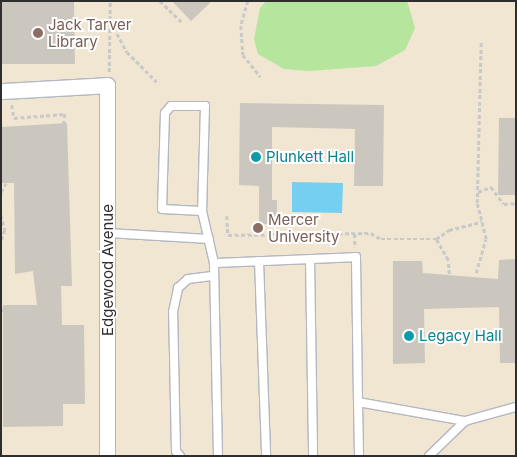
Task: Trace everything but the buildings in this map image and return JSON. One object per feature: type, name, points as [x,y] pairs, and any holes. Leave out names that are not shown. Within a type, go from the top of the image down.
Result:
[{"type":"street","points":[[5,91],[108,85]]},
{"type":"street","name":"Edgewood Avenue","points":[[107,456],[108,85]]},
{"type":"lane","points":[[202,210],[162,208],[165,113],[171,106],[205,106],[202,210],[214,263],[218,456]]},
{"type":"lane","points":[[108,232],[209,239]]},
{"type":"lane","points":[[214,263],[356,257],[358,456]]},
{"type":"lane","points":[[310,259],[313,456]]},
{"type":"lane","points":[[259,261],[266,456]]},
{"type":"lane","points":[[180,456],[176,451],[173,312],[178,288],[188,279],[214,276]]},
{"type":"lane","points":[[358,402],[465,421],[516,407]]},
{"type":"lane","points":[[428,456],[465,421]]},
{"type":"path","points":[[108,85],[110,1]]},
{"type":"path","points":[[160,1],[183,23]]},
{"type":"path","points":[[248,1],[241,26],[243,55],[261,77]]},
{"type":"path","points":[[111,21],[127,52],[157,82]]},
{"type":"path","points":[[476,273],[486,239],[478,192],[481,44]]},
{"type":"path","points":[[5,91],[14,118],[65,114],[64,124]]},
{"type":"path","points":[[2,191],[6,183]]},
{"type":"path","points":[[478,192],[491,187],[504,204],[516,203]]},
{"type":"path","points":[[1,215],[5,230],[1,242]]},
{"type":"path","points":[[227,216],[228,236],[371,233],[381,240],[436,239],[448,230],[482,222]]},
{"type":"path","points":[[436,239],[448,260],[449,274]]},
{"type":"path","points":[[1,308],[3,313]]},
{"type":"shaded area","name":"Mercer University","points":[[1,1],[516,1],[516,456],[1,456]]},
{"type":"green space","points":[[266,1],[407,1],[415,28],[405,50],[376,66],[309,71],[284,69],[258,54],[254,39],[260,8]]},
{"type":"water","points":[[292,182],[343,183],[342,213],[292,212]]},
{"type":"place","name":"Jack Tarver Library","points":[[38,33]]},
{"type":"place","name":"Plunkett Hall","points":[[256,157]]},
{"type":"place","name":"Mercer University","points":[[258,228]]},
{"type":"place","name":"Legacy Hall","points":[[409,336]]}]
